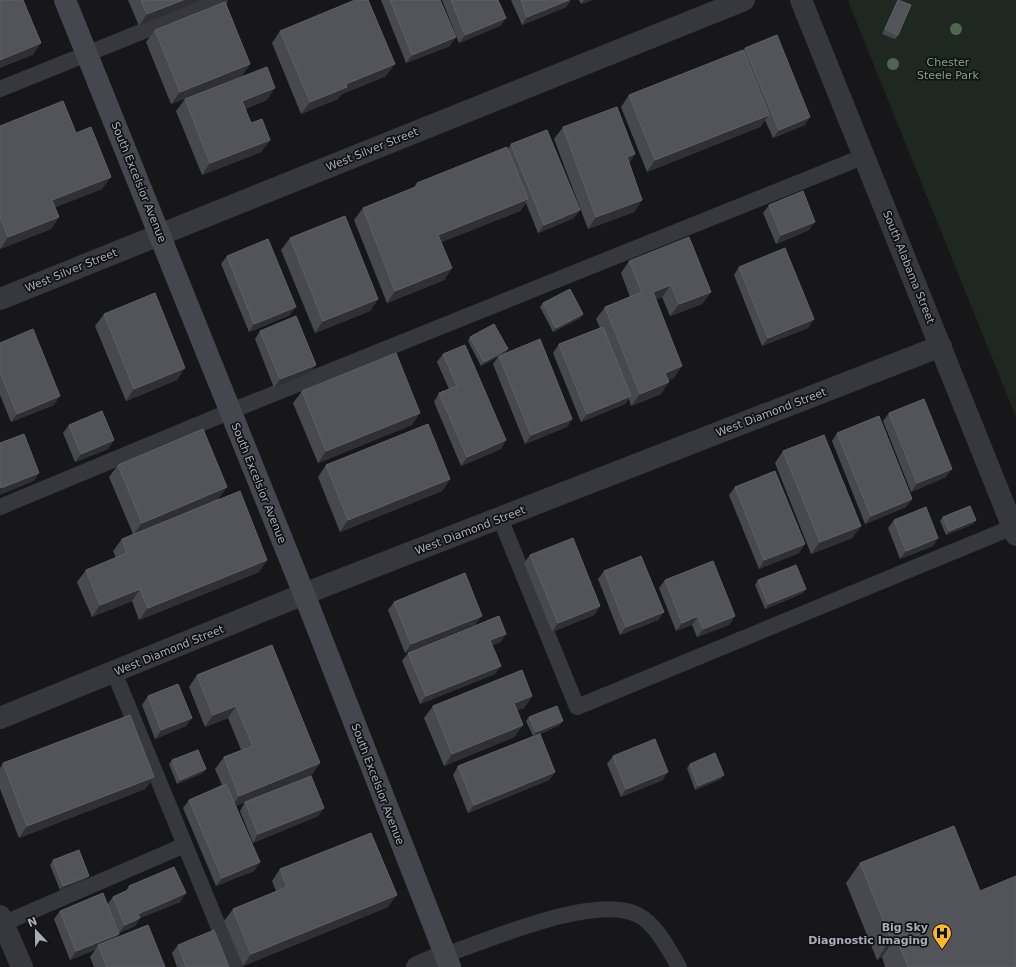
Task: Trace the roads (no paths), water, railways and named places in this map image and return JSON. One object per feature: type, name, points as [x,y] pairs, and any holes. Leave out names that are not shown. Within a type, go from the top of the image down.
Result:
[{"type":"main road","name":"South Excelsior Avenue","points":[[65,0],[304,594],[448,961]]},
{"type":"street","name":"West Silver Street","points":[[0,299],[744,0]]},
{"type":"street","name":"South Alabama Street","points":[[801,0],[865,156],[1014,531]]},
{"type":"street","name":"West Diamond Street","points":[[0,718],[304,594],[941,346]]},
{"type":"street","points":[[1,922],[22,967]]},
{"type":"street","points":[[417,967],[448,961]]},
{"type":"lane","points":[[0,89],[220,0]]},
{"type":"lane","points":[[0,507],[231,411],[865,156]]},
{"type":"lane","points":[[500,518],[577,707],[1014,531]]},
{"type":"lane","points":[[114,672],[235,967]]},
{"type":"lane","points":[[1,922],[185,845]]},
{"type":"lane","points":[[448,961],[518,930],[573,913],[611,908],[638,915],[654,929],[666,944],[678,967]]},
{"type":"place","name":"Big Sky Diagnostic Imaging","points":[[942,950]]},
{"type":"park label","name":"Chester Steele Park","points":[[948,68]]}]
